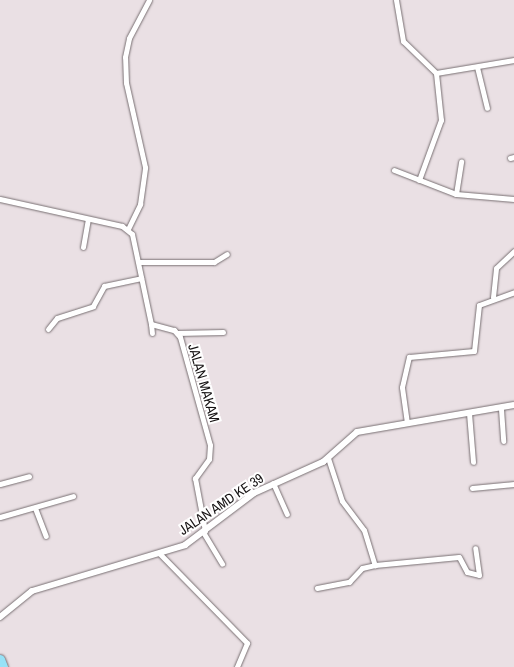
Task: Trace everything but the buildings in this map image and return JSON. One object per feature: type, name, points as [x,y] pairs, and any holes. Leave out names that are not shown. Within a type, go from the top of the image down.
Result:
[{"type":"main road","points":[[0,659],[3,667]]},
{"type":"street","points":[[149,0],[129,38],[125,57],[126,83],[145,167],[140,204],[128,229],[139,262],[152,333]]},
{"type":"street","points":[[396,0],[403,41],[436,73],[441,120],[419,180]]},
{"type":"street","points":[[436,73],[514,60]]},
{"type":"street","points":[[477,67],[487,108]]},
{"type":"street","points":[[456,194],[461,161]]},
{"type":"street","points":[[394,170],[456,194],[514,199]]},
{"type":"street","points":[[0,200],[128,229]]},
{"type":"street","points":[[83,247],[88,220]]},
{"type":"street","points":[[493,297],[496,268],[514,252]]},
{"type":"street","points":[[139,262],[214,262],[226,254]]},
{"type":"street","points":[[48,329],[57,318],[93,306],[104,286],[141,278]]},
{"type":"street","points":[[407,423],[401,393],[406,360],[416,354],[474,351],[477,309],[493,297],[514,292]]},
{"type":"street","name":"JALAN MAKAM","points":[[151,324],[177,333],[211,450],[195,478],[204,531]]},
{"type":"street","points":[[177,333],[223,332]]},
{"type":"street","name":"JALAN AMD KE 39","points":[[0,617],[32,591],[186,545],[273,483],[328,458],[357,432],[501,409],[514,405]]},
{"type":"street","points":[[501,409],[503,440]]},
{"type":"street","points":[[469,413],[472,462]]},
{"type":"street","points":[[328,458],[342,501],[364,530],[375,565]]},
{"type":"street","points":[[0,484],[28,476]]},
{"type":"street","points":[[273,483],[287,514]]},
{"type":"street","points":[[472,488],[514,484]]},
{"type":"street","points":[[0,516],[35,508],[73,496]]},
{"type":"street","points":[[35,508],[46,536]]},
{"type":"street","points":[[204,531],[222,564]]},
{"type":"street","points":[[317,588],[349,582],[362,568],[375,565],[459,557],[467,572],[479,575],[475,548]]},
{"type":"street","points":[[159,553],[247,643],[237,667]]}]
